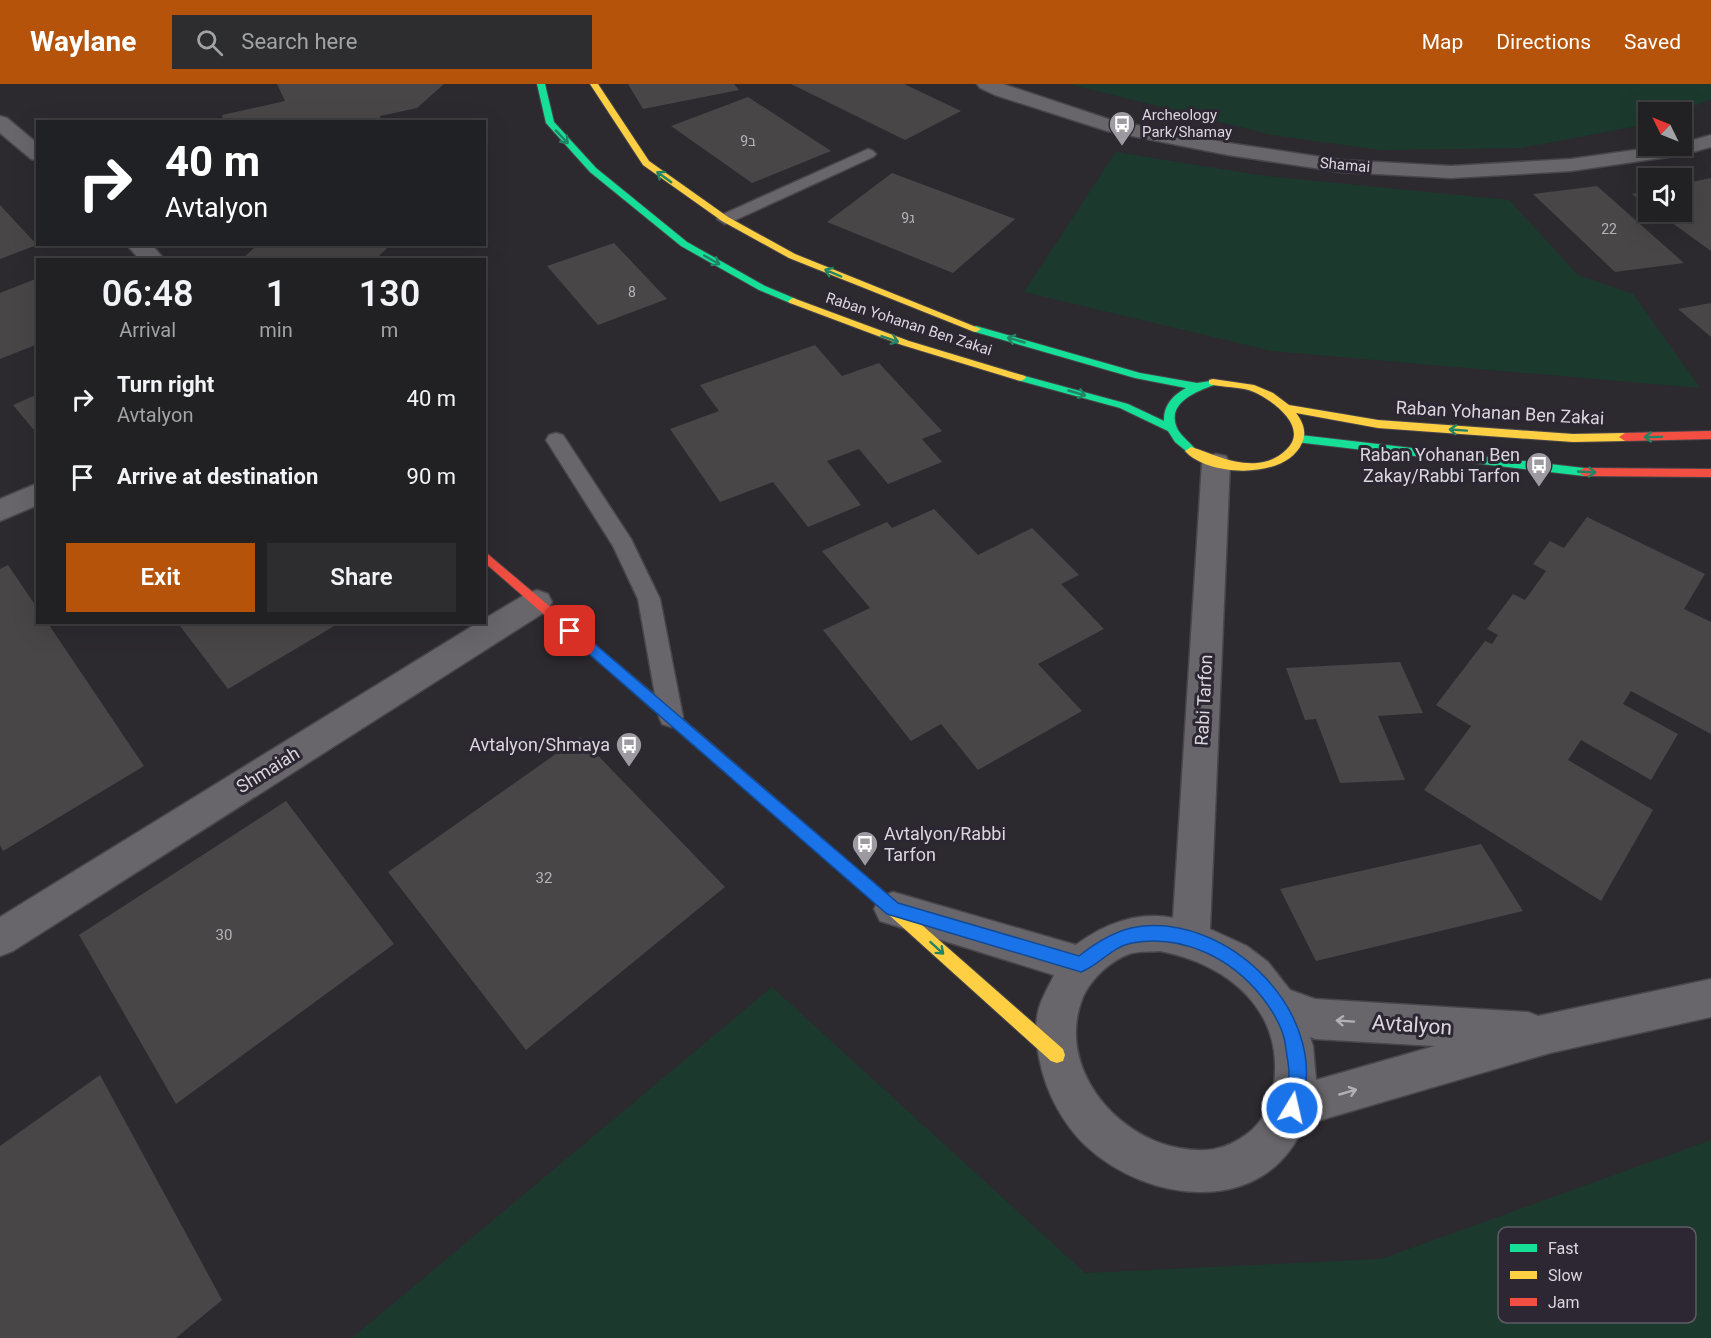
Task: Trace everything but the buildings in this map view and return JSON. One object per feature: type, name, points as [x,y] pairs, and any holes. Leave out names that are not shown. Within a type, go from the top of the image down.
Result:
[{"type":"street","name":"Raban Yohanan Ben Zakai","points":[[541,84],[550,123],[593,170],[684,244],[762,288],[854,327],[932,353],[1124,406],[1170,428]]},
{"type":"street","name":"Raban Yohanan Ben Zakai","points":[[594,84],[646,163],[725,219],[792,256],[970,327],[1139,376],[1194,386]]},
{"type":"street","name":"Shamai","points":[[987,84],[1107,125],[1228,149],[1341,166],[1451,172],[1571,165],[1682,149],[1711,141]]},
{"type":"street","points":[[0,122],[36,153]]},
{"type":"street","points":[[139,246],[152,258]]},
{"type":"street","points":[[1213,382],[1234,382],[1255,387],[1274,396],[1289,408],[1296,418],[1300,439],[1292,452],[1279,461],[1260,467],[1238,467],[1216,463],[1195,454],[1179,442],[1170,428],[1168,415],[1172,403],[1181,393],[1194,386],[1213,382]]},
{"type":"street","name":"Raban Yohanan Ben Zakai","points":[[1289,408],[1377,424],[1573,438],[1711,435]]},
{"type":"street","points":[[1300,439],[1585,472],[1711,473]]},
{"type":"street","name":"Rabi Tarfon","points":[[1191,938],[1216,463]]},
{"type":"street","points":[[0,511],[36,494]]},
{"type":"street","points":[[486,557],[893,909],[1057,1055]]},
{"type":"street","name":"Shmaiah","points":[[0,938],[537,602]]},
{"type":"street","points":[[893,909],[1081,964]]},
{"type":"street","points":[[1160,933],[1191,938],[1224,952],[1254,975],[1277,1004],[1292,1038],[1298,1074],[1292,1108],[1274,1140],[1244,1162],[1208,1172],[1167,1170],[1128,1154],[1094,1127],[1070,1093],[1057,1055],[1055,1021],[1064,990],[1081,964],[1104,946],[1130,936],[1160,933]]},
{"type":"street","name":"Avtalyon","points":[[1292,1108],[1550,1034],[1711,998]]},
{"type":"street","name":"Avtalyon","points":[[1277,1004],[1315,1019],[1550,1034]]},
{"type":"lane","points":[[725,219],[868,154]]},
{"type":"lane","points":[[556,440],[623,544],[649,599],[670,717]]},
{"type":"green space","points":[[1070,84],[1711,84],[1711,99],[1692,107],[1692,102],[1638,102],[1638,126],[1521,148],[1381,150],[1272,135]]},
{"type":"green space","points":[[1116,152],[1265,176],[1509,200],[1578,275],[1633,294],[1700,388],[1272,351],[1024,292]]},
{"type":"green space","points":[[772,987],[1085,1273],[1381,1259],[1711,1140],[1711,1338],[352,1338]]},
{"type":"traffic: fast","points":[[541,84],[550,123],[593,170],[684,244],[762,288],[793,301]]},
{"type":"traffic: fast","points":[[976,329],[1139,376],[1194,386]]},
{"type":"traffic: fast","points":[[1021,378],[1124,406],[1170,428]]},
{"type":"traffic: fast","points":[[1191,451],[1178,439],[1171,428],[1169,418],[1171,408],[1186,392],[1213,382]]},
{"type":"traffic: fast","points":[[1300,439],[1584,472]]},
{"type":"traffic: slow","points":[[594,84],[646,163],[725,219],[792,256],[976,329]]},
{"type":"traffic: slow","points":[[793,301],[906,343],[1021,378]]},
{"type":"traffic: slow","points":[[1191,451],[1215,462],[1259,467],[1284,458],[1294,449],[1299,439],[1299,428],[1295,419],[1288,410],[1269,395],[1250,387],[1213,382]]},
{"type":"traffic: slow","points":[[1289,408],[1378,424],[1573,438],[1625,437]]},
{"type":"traffic: slow","points":[[656,704],[893,909],[1057,1055]]},
{"type":"traffic: jam","points":[[1625,437],[1711,435]]},
{"type":"traffic: jam","points":[[1584,472],[1711,473]]},
{"type":"traffic: jam","points":[[486,557],[656,704]]},
{"type":"place","name":"Archeology Park/Shamay","points":[[1122,147]]},
{"type":"place","name":"Raban Yohanan Ben Zakay/Rabbi Tarfon","points":[[1539,488]]},
{"type":"place","name":"Avtalyon/Shmaya","points":[[629,768]]},
{"type":"place","name":"Avtalyon/Rabbi Tarfon","points":[[865,867]]},
{"type":"route","points":[[570,631],[893,909],[1081,964],[1104,946],[1130,936],[1160,933],[1191,938],[1224,952],[1254,975],[1266,989],[1277,1004],[1292,1038],[1298,1074],[1292,1108]]}]
